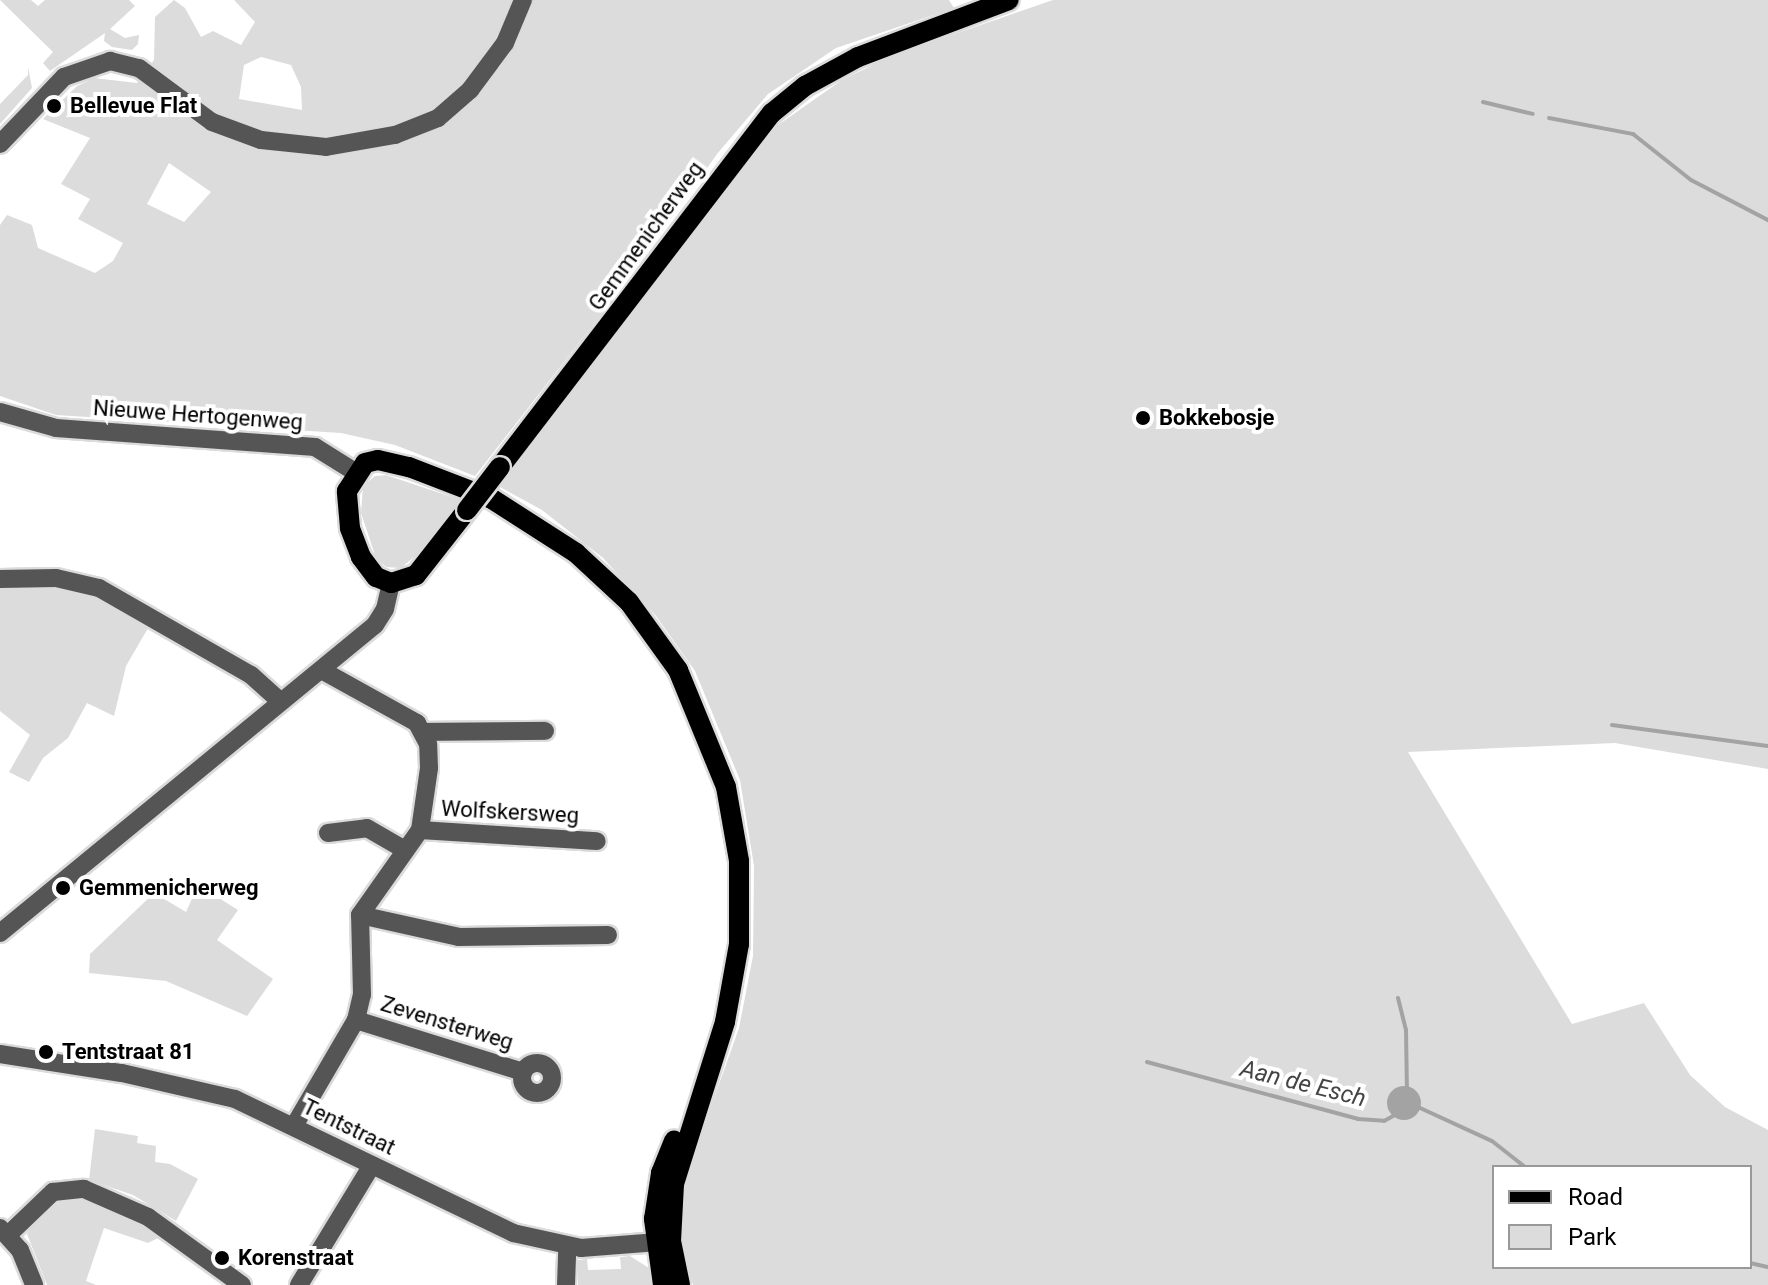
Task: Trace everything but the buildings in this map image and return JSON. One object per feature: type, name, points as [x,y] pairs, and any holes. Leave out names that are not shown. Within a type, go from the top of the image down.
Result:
[{"type":"main road","name":"Gemmenicherweg","points":[[391,583],[406,582],[420,571],[772,113],[805,86],[858,57],[1009,0]]},
{"type":"main road","points":[[391,583],[368,569],[352,535],[347,497],[355,472],[372,460],[409,467],[469,488],[533,522],[614,586],[678,670],[726,787],[740,882],[733,988],[699,1097],[691,1102],[661,1173],[663,1285]]},
{"type":"main road","points":[[663,1242],[680,1285]]},
{"type":"street","points":[[0,144],[64,77],[110,61],[146,72],[212,122],[252,138],[326,147],[395,135],[438,118],[470,90],[505,43],[523,0]]},
{"type":"street","name":"Nieuwe Hertogenweg","points":[[0,412],[56,428],[315,447],[355,472]]},
{"type":"street","points":[[0,579],[56,578],[99,588],[251,675],[281,702]]},
{"type":"street","points":[[0,933],[323,671],[381,618],[391,583]]},
{"type":"street","points":[[294,1126],[356,1020],[362,995],[360,915],[420,830],[429,768],[424,732],[417,723],[323,671]]},
{"type":"street","points":[[424,732],[545,731]]},
{"type":"street","points":[[328,833],[367,828],[405,850]]},
{"type":"street","name":"Wolfskersweg","points":[[420,830],[597,841]]},
{"type":"street","points":[[360,915],[459,937],[608,935]]},
{"type":"street","name":"Zevensterweg","points":[[356,1020],[523,1072]]},
{"type":"street","name":"Tentstraat","points":[[0,1054],[205,1090],[294,1126],[513,1233],[567,1247],[663,1242]]},
{"type":"street","points":[[299,1285],[372,1165]]},
{"type":"street","points":[[34,1285],[4,1231],[53,1192],[84,1189],[148,1217],[242,1285]]},
{"type":"street","points":[[566,1285],[567,1247]]},
{"type":"green space","points":[[0,0],[31,0],[38,6],[45,0],[129,0],[135,6],[110,29],[125,38],[139,35],[138,44],[132,50],[112,47],[104,41],[105,33],[50,71],[43,63],[53,52]]},
{"type":"green space","points":[[174,0],[185,8],[201,37],[213,31],[241,45],[255,22],[234,0],[949,0],[954,8],[836,48],[768,94],[717,154],[635,271],[475,476],[395,445],[341,433],[56,415],[0,396],[0,225],[7,215],[32,225],[38,248],[95,273],[113,261],[123,243],[78,219],[90,199],[61,184],[90,138],[43,119],[77,86],[94,78],[137,83],[154,60],[155,17]],"holes":[[[261,57],[291,65],[301,87],[302,110],[239,99],[244,65]],[[169,163],[211,192],[184,222],[147,204]]]},
{"type":"green space","points":[[1053,0],[1768,0],[1768,769],[1615,743],[1408,752],[1572,1024],[1644,1003],[1690,1075],[1725,1107],[1768,1130],[1768,1285],[693,1285],[680,1236],[682,1188],[739,1028],[753,956],[754,866],[740,780],[695,671],[656,616],[603,558],[542,510],[500,487],[753,150],[778,125],[842,80],[891,56]]},
{"type":"green space","points":[[28,67],[32,88],[0,124],[0,104],[28,75]]},
{"type":"green space","points":[[386,475],[461,500],[428,545],[401,568],[386,567],[376,558],[361,513],[363,486],[375,476]]},
{"type":"green space","points":[[59,586],[129,610],[151,623],[126,666],[114,716],[87,703],[68,738],[43,758],[29,782],[9,772],[30,735],[0,711],[0,590]]},
{"type":"green space","points":[[198,885],[238,910],[217,940],[273,979],[247,1016],[166,981],[89,973],[90,954],[154,893],[186,912]]},
{"type":"green space","points":[[95,1129],[138,1136],[137,1143],[156,1146],[155,1162],[170,1164],[198,1179],[176,1221],[133,1195],[89,1180]]},
{"type":"green space","points":[[66,1198],[95,1202],[130,1216],[160,1237],[148,1243],[104,1228],[86,1281],[96,1285],[47,1285],[27,1234],[35,1220]]},
{"type":"green space","points":[[630,1256],[649,1268],[653,1285],[578,1285],[578,1260],[587,1259],[588,1270],[621,1269],[620,1257]]},
{"type":"shaded area","points":[[1404,1086],[1416,1091],[1421,1103],[1416,1115],[1404,1120],[1392,1115],[1387,1103],[1392,1091]]},
{"type":"waterway","points":[[1483,102],[1533,114]]},
{"type":"waterway","points":[[1549,118],[1633,134],[1691,180],[1768,220]]},
{"type":"waterway","points":[[1612,725],[1768,746]]},
{"type":"waterway","points":[[1398,998],[1406,1030],[1407,1091]]},
{"type":"waterway","name":"Aan de Esch","points":[[1147,1062],[1358,1119],[1384,1121],[1395,1115]]},
{"type":"waterway","name":"Aan de Esch","points":[[1418,1107],[1492,1141],[1522,1165]]},
{"type":"waterway","name":"Aan de Esch","points":[[1752,1263],[1768,1267]]},
{"type":"place","name":"Bellevue Flat","points":[[54,106]]},
{"type":"place","name":"Bokkebosje","points":[[1143,418]]},
{"type":"place","name":"Gemmenicherweg","points":[[63,888]]},
{"type":"place","name":"Tentstraat 81","points":[[46,1052]]},
{"type":"place","name":"Korenstraat","points":[[222,1258]]}]
